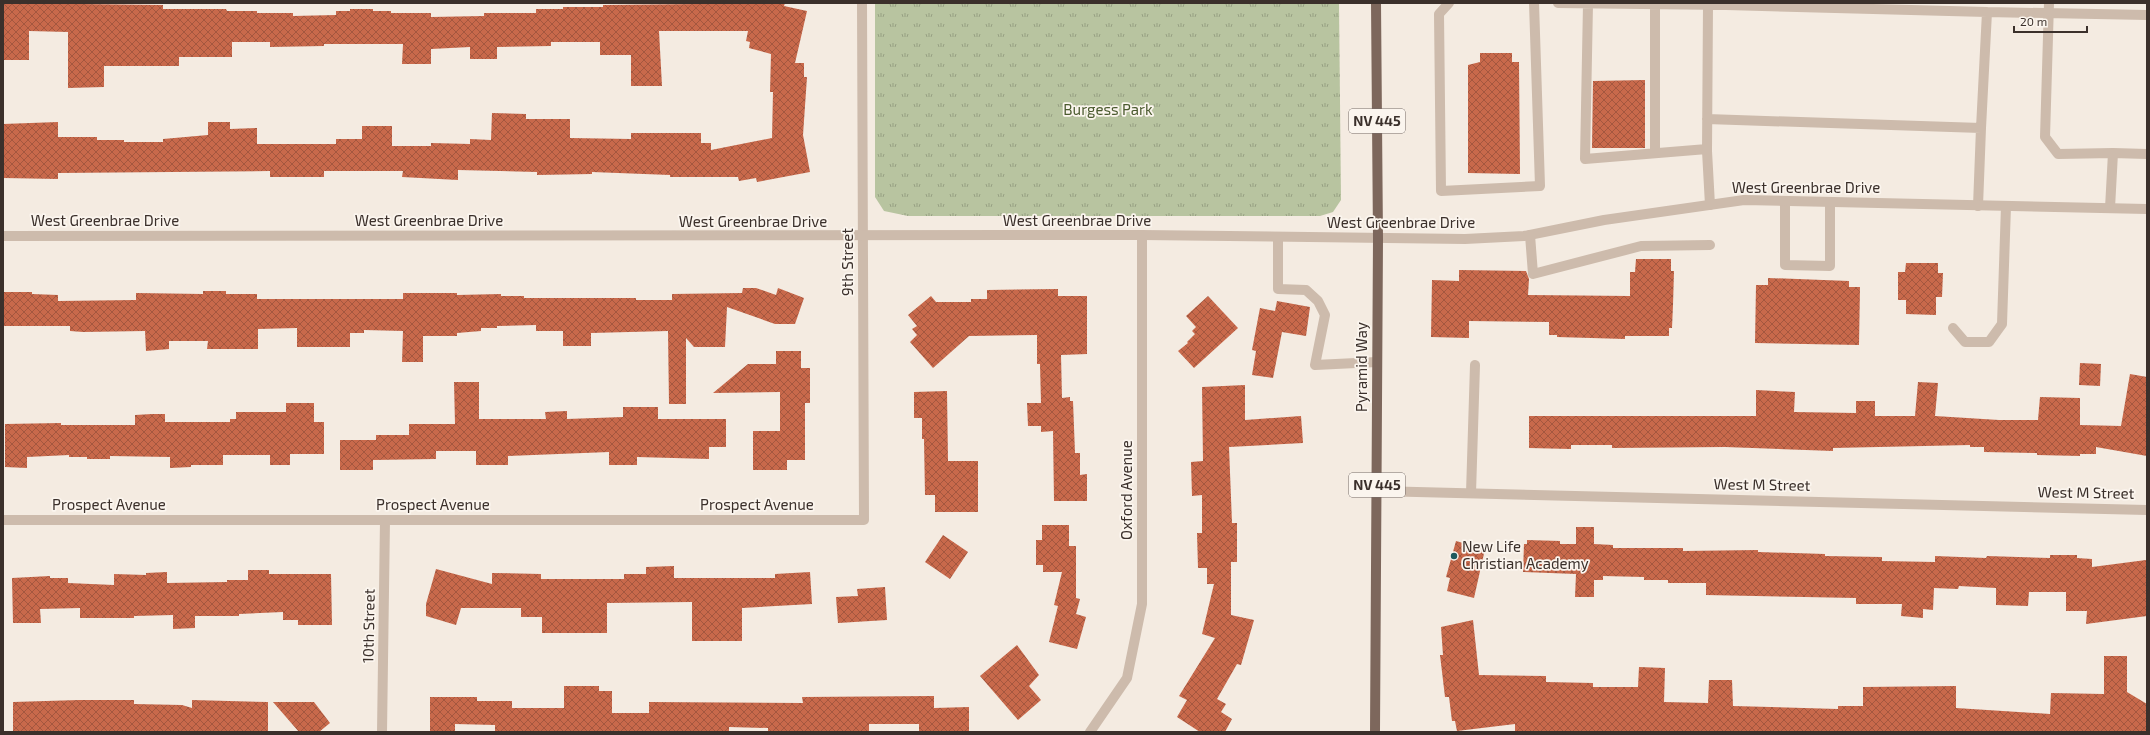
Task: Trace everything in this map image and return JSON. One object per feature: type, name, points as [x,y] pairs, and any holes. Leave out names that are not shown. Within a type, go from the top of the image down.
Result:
[{"type":"main road","name":"Pyramid Way","points":[[1375,732],[1378,239],[1376,3]]},
{"type":"street","name":"9th Street","points":[[862,3],[864,520]]},
{"type":"street","points":[[1449,3],[1440,14],[1441,191],[1540,186],[1534,3]]},
{"type":"street","points":[[1558,3],[1655,5],[1726,4],[1987,12],[2049,8],[2147,15]]},
{"type":"street","points":[[1588,4],[1585,159],[1707,149]]},
{"type":"street","points":[[1655,5],[1655,153]]},
{"type":"street","points":[[1708,5],[1707,149],[1710,205]]},
{"type":"street","points":[[2049,8],[2045,137],[2058,154],[2147,154]]},
{"type":"street","points":[[1978,206],[1987,12]]},
{"type":"street","points":[[1708,119],[1981,128]]},
{"type":"street","points":[[2110,208],[2113,153]]},
{"type":"street","name":"West Greenbrae Drive","points":[[3,236],[863,237],[1142,235],[1465,239],[1530,235],[1604,220],[1744,200],[2147,209]]},
{"type":"street","points":[[1785,201],[1785,265],[1830,266],[1830,202]]},
{"type":"street","points":[[1953,328],[1965,342],[1989,342],[2002,324],[2006,206]]},
{"type":"street","name":"Oxford Avenue","points":[[1090,732],[1127,678],[1142,604],[1142,235]]},
{"type":"street","points":[[1530,235],[1533,274],[1641,246],[1710,245]]},
{"type":"street","points":[[1278,237],[1278,289],[1306,290],[1318,301],[1325,315],[1315,365],[1377,362]]},
{"type":"street","points":[[1472,493],[1475,365]]},
{"type":"street","name":"West M Street","points":[[1377,491],[2147,510]]},
{"type":"street","name":"Prospect Avenue","points":[[3,520],[864,520]]},
{"type":"street","name":"10th Street","points":[[382,732],[386,520]]},
{"type":"green space","name":"Burgess Park","points":[[875,3],[1339,3],[1341,200],[1333,212],[1320,216],[908,216],[884,211],[875,197]]},
{"type":"building","points":[[3,3],[163,5],[163,9],[226,9],[227,11],[257,11],[257,13],[293,13],[293,16],[336,15],[336,11],[350,11],[350,9],[373,9],[373,11],[391,11],[391,13],[431,13],[431,17],[484,16],[484,13],[536,13],[536,9],[603,7],[603,5],[785,3],[784,6],[807,11],[795,63],[804,63],[804,77],[807,77],[803,135],[810,172],[757,182],[756,178],[739,181],[738,177],[670,177],[670,175],[592,172],[592,174],[537,175],[537,172],[458,170],[458,180],[402,177],[403,171],[324,171],[324,177],[270,177],[270,171],[58,173],[58,179],[3,178],[3,124],[58,122],[58,137],[97,137],[97,140],[124,140],[124,142],[163,142],[163,139],[208,135],[208,122],[230,122],[230,129],[257,128],[257,144],[336,144],[336,139],[362,139],[362,126],[392,126],[392,146],[431,146],[431,143],[470,144],[470,139],[491,140],[492,113],[526,114],[526,119],[570,119],[570,138],[631,139],[631,133],[701,133],[701,143],[711,143],[711,150],[772,138],[773,92],[770,92],[771,54],[749,48],[750,42],[746,41],[748,31],[659,31],[662,86],[631,86],[631,55],[600,55],[600,42],[551,42],[551,46],[497,47],[497,59],[470,59],[470,47],[431,49],[431,64],[402,64],[403,44],[324,44],[324,46],[270,47],[270,42],[232,42],[232,57],[179,57],[179,66],[104,66],[104,87],[68,88],[68,32],[29,31],[29,60],[3,60]]},
{"type":"building","points":[[1480,53],[1512,53],[1512,62],[1519,62],[1520,174],[1468,173],[1468,65],[1480,62]]},
{"type":"building","points":[[1645,80],[1645,148],[1592,148],[1593,81]]},
{"type":"building","points":[[1636,259],[1671,259],[1671,271],[1674,271],[1672,328],[1669,328],[1669,336],[1625,336],[1625,339],[1557,337],[1557,335],[1549,335],[1549,322],[1469,321],[1469,338],[1431,337],[1432,280],[1459,281],[1459,270],[1526,271],[1529,279],[1528,295],[1630,296],[1630,272],[1635,272]]},
{"type":"building","points":[[1906,263],[1938,263],[1938,273],[1943,273],[1942,297],[1936,297],[1936,315],[1906,314],[1906,300],[1898,300],[1898,272],[1905,272]]},
{"type":"building","points":[[1768,278],[1849,281],[1849,287],[1860,287],[1859,345],[1755,343],[1756,285],[1768,285]]},
{"type":"building","points":[[743,288],[756,288],[776,295],[778,288],[804,298],[795,324],[775,324],[727,307],[725,347],[694,347],[686,338],[686,404],[669,404],[668,331],[591,333],[591,346],[563,346],[563,331],[536,331],[536,325],[497,326],[497,328],[481,328],[481,331],[457,333],[457,336],[423,336],[423,362],[402,362],[403,331],[364,330],[364,333],[350,333],[350,347],[297,347],[297,328],[258,329],[258,349],[207,349],[208,341],[169,341],[169,349],[146,351],[145,331],[83,332],[70,331],[70,326],[3,326],[3,292],[32,292],[32,294],[58,295],[58,301],[136,300],[136,293],[203,294],[203,291],[226,291],[226,294],[257,294],[257,299],[403,299],[403,293],[457,293],[457,295],[501,294],[501,296],[524,296],[524,298],[636,298],[636,300],[672,300],[672,294],[742,293]]},
{"type":"building","points":[[1058,289],[1058,296],[1087,296],[1087,354],[1061,355],[1062,398],[1070,397],[1070,401],[1073,401],[1075,453],[1080,453],[1080,475],[1087,474],[1087,501],[1054,501],[1053,431],[1041,432],[1041,426],[1028,426],[1027,403],[1041,403],[1040,364],[1037,364],[1037,335],[969,336],[933,368],[910,342],[917,335],[912,329],[917,326],[908,315],[931,296],[936,302],[971,302],[971,299],[987,299],[987,290]]},
{"type":"building","points":[[1208,296],[1238,328],[1194,368],[1178,351],[1188,343],[1187,342],[1195,334],[1192,331],[1196,327],[1186,316]]},
{"type":"building","points":[[1277,301],[1310,307],[1306,336],[1282,332],[1273,378],[1252,375],[1256,351],[1252,350],[1260,308],[1275,311]]},
{"type":"building","points":[[776,351],[801,351],[801,368],[810,368],[810,403],[805,403],[805,460],[787,460],[787,470],[753,470],[753,431],[780,431],[780,392],[713,393],[748,364],[776,364]]},
{"type":"building","points":[[2080,363],[2101,364],[2100,386],[2079,385]]},
{"type":"building","points":[[2130,374],[2147,377],[2147,456],[2096,447],[2096,454],[2080,454],[2080,456],[2037,455],[2037,453],[1984,452],[1984,447],[1970,447],[1970,445],[1833,448],[1833,451],[1725,447],[1612,448],[1612,445],[1571,445],[1571,449],[1529,448],[1529,416],[1756,416],[1756,390],[1795,392],[1794,412],[1856,413],[1856,401],[1875,401],[1875,416],[1915,416],[1918,382],[1938,383],[1935,416],[1999,420],[2038,420],[2040,397],[2080,398],[2080,425],[2121,426]]},
{"type":"building","points":[[454,382],[479,382],[479,419],[546,419],[545,412],[567,411],[567,419],[623,417],[623,407],[658,407],[658,419],[726,419],[726,447],[709,447],[709,459],[637,457],[637,465],[609,465],[609,452],[508,456],[508,465],[476,465],[476,451],[436,451],[436,459],[373,460],[373,470],[340,470],[340,440],[376,440],[376,435],[409,435],[409,424],[455,424]]},
{"type":"building","points":[[1245,385],[1245,420],[1301,416],[1303,443],[1229,447],[1232,523],[1237,523],[1237,562],[1231,562],[1231,615],[1254,620],[1241,665],[1237,664],[1217,699],[1226,704],[1221,712],[1232,719],[1225,732],[1200,732],[1177,717],[1187,700],[1179,696],[1215,638],[1202,634],[1214,584],[1207,584],[1207,568],[1198,568],[1197,533],[1202,533],[1202,495],[1192,496],[1191,462],[1203,461],[1202,387]]},
{"type":"building","points":[[947,391],[948,461],[978,461],[978,512],[935,512],[935,495],[925,495],[922,418],[914,418],[914,392]]},
{"type":"building","points":[[286,403],[314,403],[314,422],[324,422],[324,454],[290,454],[290,465],[270,465],[270,455],[223,455],[223,465],[191,465],[191,467],[170,468],[170,457],[110,456],[110,459],[87,459],[87,457],[69,457],[69,455],[27,457],[27,468],[5,467],[5,424],[61,423],[61,425],[135,425],[135,415],[152,414],[165,414],[165,422],[230,422],[230,419],[236,419],[236,412],[286,412]]},
{"type":"building","points":[[1042,525],[1069,525],[1069,546],[1076,546],[1076,598],[1080,599],[1076,614],[1086,617],[1077,649],[1049,642],[1058,606],[1054,605],[1062,572],[1043,572],[1043,565],[1036,565],[1036,540],[1042,540]]},
{"type":"building","points":[[1576,527],[1594,527],[1594,544],[1613,545],[1613,548],[1683,548],[1683,551],[1758,550],[1758,552],[1825,554],[1825,556],[1882,557],[1882,561],[1935,562],[1935,556],[2050,558],[2050,555],[2077,555],[2077,558],[2092,559],[2092,567],[2146,560],[2147,616],[2086,624],[2087,611],[2066,611],[2066,592],[2029,592],[2028,606],[1996,605],[1996,588],[1959,586],[1958,589],[1934,588],[1933,610],[1923,609],[1923,618],[1901,616],[1902,604],[1856,604],[1856,598],[1706,595],[1706,583],[1668,583],[1668,580],[1644,580],[1644,577],[1603,576],[1603,580],[1594,580],[1594,597],[1575,597],[1576,574],[1523,572],[1524,544],[1527,544],[1527,540],[1560,541],[1560,544],[1576,544]]},
{"type":"building","points":[[943,535],[968,552],[950,579],[925,562]]},
{"type":"building","points":[[1456,541],[1485,549],[1474,598],[1447,591],[1450,578],[1446,577]]},
{"type":"building","points":[[674,566],[674,578],[775,578],[775,574],[810,572],[812,604],[742,608],[742,641],[692,641],[692,602],[607,603],[607,633],[542,633],[542,617],[521,617],[521,608],[461,608],[456,625],[426,616],[426,604],[436,569],[492,584],[492,573],[541,574],[541,579],[624,579],[624,574],[646,574],[646,567]]},
{"type":"building","points":[[248,570],[269,570],[269,574],[331,574],[332,625],[298,625],[298,620],[283,620],[283,612],[239,614],[239,616],[195,616],[195,628],[173,629],[173,615],[134,616],[134,618],[80,618],[80,608],[40,609],[41,623],[13,623],[12,578],[50,576],[50,578],[68,578],[68,583],[114,585],[114,574],[146,575],[146,573],[167,572],[167,583],[227,582],[227,580],[248,580]]},
{"type":"building","points":[[885,587],[887,620],[838,623],[836,597],[858,596],[857,589]]},
{"type":"building","points":[[1473,620],[1479,675],[1546,676],[1546,682],[1593,683],[1593,687],[1638,687],[1639,667],[1665,668],[1664,702],[1708,703],[1709,680],[1732,680],[1733,706],[1838,709],[1838,706],[1863,706],[1863,687],[1956,686],[1956,708],[2050,714],[2051,693],[2104,694],[2104,656],[2127,656],[2127,692],[2147,704],[2147,732],[1515,732],[1515,724],[1457,731],[1455,721],[1452,721],[1449,697],[1445,697],[1440,655],[1443,655],[1441,627]]},
{"type":"building","points":[[1017,645],[1039,675],[1029,686],[1041,700],[1018,720],[980,676]]},
{"type":"building","points":[[564,686],[599,686],[599,691],[612,691],[612,713],[649,713],[649,702],[803,703],[802,697],[934,696],[934,708],[969,707],[969,732],[919,732],[919,724],[869,724],[869,731],[768,732],[768,728],[729,727],[729,732],[495,732],[495,725],[455,724],[455,732],[430,731],[430,697],[477,697],[477,701],[512,701],[512,708],[564,708]]},
{"type":"building","points":[[134,700],[134,704],[182,705],[192,708],[192,700],[268,702],[268,732],[13,732],[13,702]]},
{"type":"building","points":[[273,702],[314,702],[330,723],[319,732],[299,732]]},
{"type":"place","name":"New Life Christian Academy","points":[[1454,556]]}]
